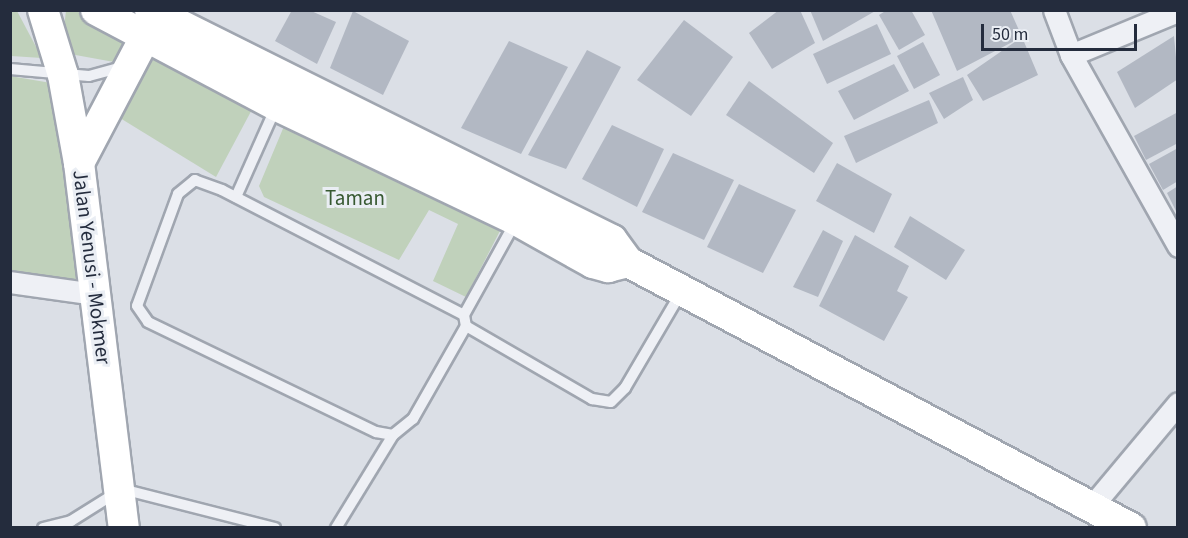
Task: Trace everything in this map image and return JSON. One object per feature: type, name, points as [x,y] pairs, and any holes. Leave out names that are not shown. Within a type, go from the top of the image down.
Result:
[{"type":"main road","name":"Jalan Yenusi - Mokmer","points":[[43,10],[63,75],[79,163],[94,294],[122,489],[124,528]]},
{"type":"main road","points":[[96,10],[146,30],[285,94],[524,209],[612,240],[628,262],[1131,528]]},
{"type":"main road","points":[[79,163],[146,30]]},
{"type":"street","points":[[1054,10],[1071,55],[1178,246]]},
{"type":"street","points":[[1071,55],[1178,11]]},
{"type":"street","points":[[10,282],[94,294]]},
{"type":"street","points":[[1092,506],[1178,404]]},
{"type":"lane","points":[[10,69],[63,75],[109,73],[146,30]]},
{"type":"lane","points":[[236,197],[285,94]]},
{"type":"lane","points":[[393,435],[376,432],[140,316],[139,294],[178,195],[195,180],[236,197],[464,315]]},
{"type":"lane","points":[[336,528],[393,435],[412,420],[466,326],[464,315],[524,209]]},
{"type":"lane","points":[[466,326],[591,399],[611,402],[630,380],[682,290]]},
{"type":"lane","points":[[43,528],[71,521],[122,489],[274,528]]},
{"type":"green space","points":[[74,10],[128,35],[114,62],[70,54],[63,35],[66,11]]},
{"type":"green space","points":[[10,11],[17,11],[42,58],[11,56]]},
{"type":"green space","points":[[171,50],[256,102],[216,177],[120,118],[139,68]]},
{"type":"green space","points":[[10,76],[51,83],[82,283],[11,270]]},
{"type":"green space","name":"Taman","points":[[287,119],[503,225],[466,297],[433,281],[458,224],[429,210],[399,260],[264,197],[259,186]]},
{"type":"building","points":[[292,10],[309,10],[336,22],[317,64],[275,41]]},
{"type":"building","points":[[779,10],[800,10],[815,43],[772,69],[749,33]]},
{"type":"building","points":[[810,10],[877,10],[823,41]]},
{"type":"building","points":[[887,10],[911,10],[925,35],[899,50],[879,15]]},
{"type":"building","points":[[931,10],[1010,10],[1022,37],[957,71]]},
{"type":"building","points":[[353,11],[409,41],[383,95],[330,68]]},
{"type":"building","points":[[684,20],[733,57],[691,116],[637,80]]},
{"type":"building","points":[[877,24],[891,54],[827,84],[813,54]]},
{"type":"building","points":[[1174,36],[1178,79],[1135,108],[1117,72]]},
{"type":"building","points":[[1022,37],[1038,75],[983,101],[967,75]]},
{"type":"building","points":[[509,41],[568,67],[521,154],[461,128]]},
{"type":"building","points":[[923,42],[940,75],[914,89],[897,56]]},
{"type":"building","points":[[587,50],[621,67],[566,169],[528,155]]},
{"type":"building","points":[[894,64],[909,91],[854,120],[838,91]]},
{"type":"building","points":[[963,77],[973,100],[944,119],[929,93]]},
{"type":"building","points":[[749,81],[833,143],[814,173],[726,115]]},
{"type":"building","points":[[929,100],[938,123],[856,163],[844,136]]},
{"type":"building","points":[[1178,112],[1178,143],[1146,160],[1134,136]]},
{"type":"building","points":[[612,125],[664,149],[637,207],[582,179]]},
{"type":"building","points":[[1178,148],[1178,181],[1163,190],[1149,164]]},
{"type":"building","points":[[673,153],[734,180],[704,240],[642,212]]},
{"type":"building","points":[[837,163],[892,194],[874,233],[816,201]]},
{"type":"building","points":[[739,184],[796,210],[763,273],[707,247]]},
{"type":"building","points":[[1178,186],[1178,215],[1167,193]]},
{"type":"building","points":[[910,216],[965,250],[946,280],[894,247]]},
{"type":"building","points":[[823,230],[843,241],[818,297],[793,287]]},
{"type":"building","points":[[855,235],[909,266],[897,291],[908,297],[884,341],[819,306]]}]
